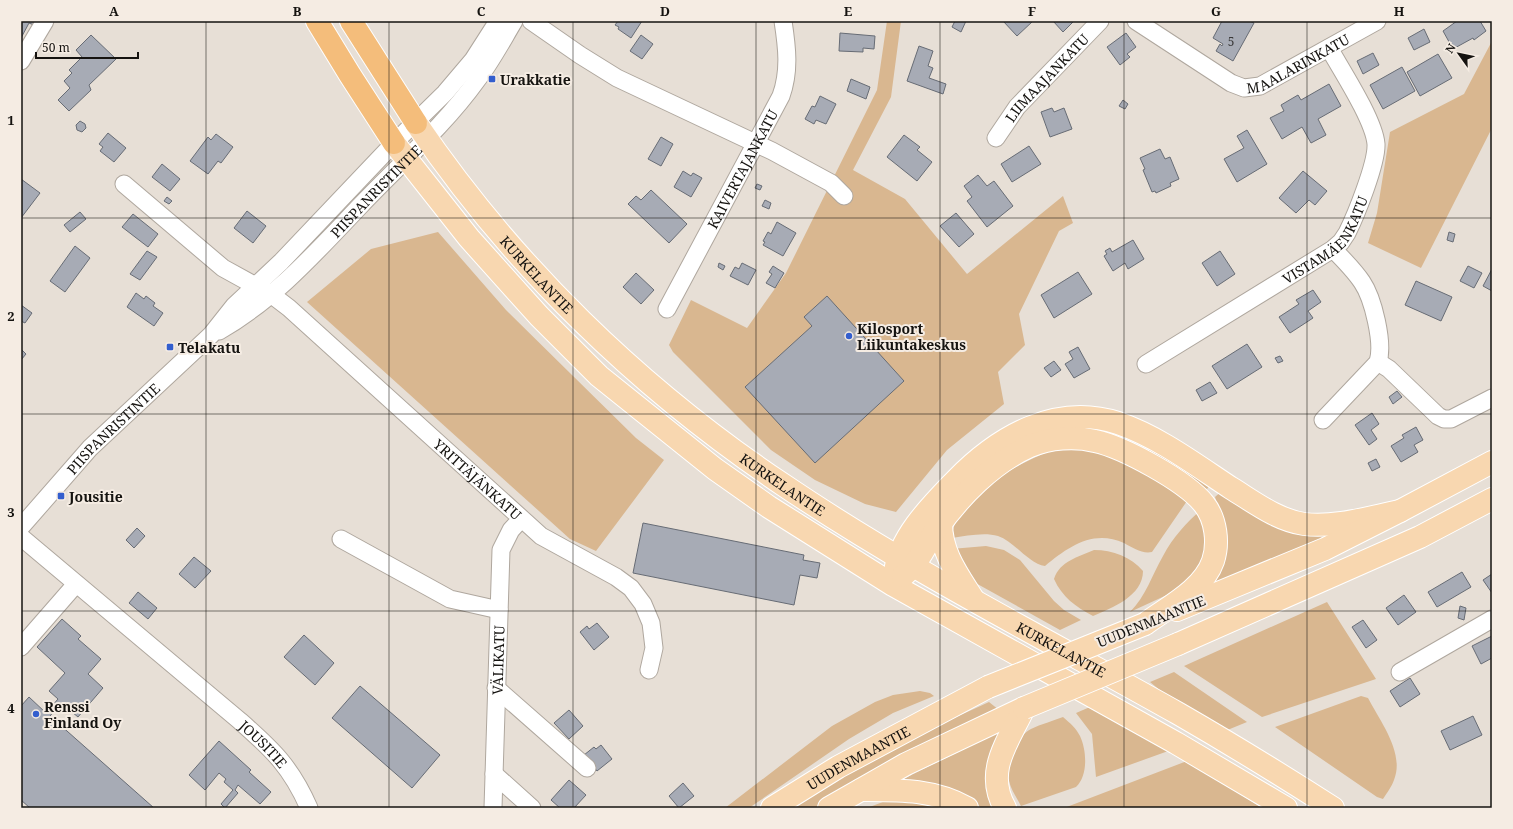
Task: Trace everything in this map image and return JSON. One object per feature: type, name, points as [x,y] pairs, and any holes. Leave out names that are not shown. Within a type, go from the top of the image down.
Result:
[{"type":"highway","name":"KURKELANTIE","points":[[318,21],[350,75],[400,151]]},
{"type":"highway","name":"KURKELANTIE","points":[[351,21],[421,130]]},
{"type":"main road","name":"KURKELANTIE","points":[[421,130],[471,199],[516,252],[563,302],[617,354],[678,407],[781,483],[905,562],[1182,716],[1333,808]]},
{"type":"main road","name":"KURKELANTIE","points":[[400,151],[496,270],[539,316],[599,376],[715,469],[770,507],[893,585],[1176,743],[1286,808]]},
{"type":"main road","points":[[893,585],[927,512],[968,468],[1011,436],[1031,426],[1053,419],[1073,417],[1097,419],[1118,424],[1141,433],[1164,445],[1266,510],[1285,519],[1304,524],[1324,524],[1400,512]]},
{"type":"main road","points":[[905,562],[959,501],[997,466],[1030,446],[1060,438],[1094,440],[1128,451],[1192,491],[1207,509],[1217,538],[1213,562],[1206,575],[1188,592],[1145,624]]},
{"type":"main road","name":"UUDENMAANTIE","points":[[772,808],[838,766],[988,687],[1325,549],[1490,468]]},
{"type":"main road","name":"UUDENMAANTIE","points":[[829,808],[858,790],[906,764],[1024,708],[1178,644],[1420,537],[1492,499]]},
{"type":"main road","points":[[941,523],[941,536],[944,549],[958,577],[975,602]]},
{"type":"main road","points":[[1005,808],[998,793],[996,779],[997,764],[1024,708]]},
{"type":"main road","points":[[858,790],[911,790],[925,792],[949,799],[967,808]]},
{"type":"main road","points":[[1255,791],[1272,808]]},
{"type":"street","points":[[21,61],[45,21]]},
{"type":"street","name":"PIISPANRISTINTIE","points":[[421,130],[445,93],[472,60],[498,21]]},
{"type":"street","name":"PIISPANRISTINTIE","points":[[21,527],[90,448],[211,335],[234,306],[421,130],[459,104],[478,80],[514,21]]},
{"type":"street","points":[[531,21],[580,55],[617,78],[757,144],[822,178],[844,196]]},
{"type":"street","name":"KAIVERTAJANKATU","points":[[667,310],[757,144],[784,87],[788,60],[783,21]]},
{"type":"street","name":"LIIMAAJANKATU","points":[[996,138],[1017,107],[1100,21]]},
{"type":"street","name":"MAALARINKATU","points":[[1136,21],[1222,78],[1244,88],[1260,86],[1377,21]]},
{"type":"street","name":"VISTAMÄENKATU","points":[[1146,364],[1333,249],[1341,242],[1353,222],[1375,158],[1376,144],[1370,123],[1329,48]]},
{"type":"street","name":"PIISPANRISTINTIE","points":[[211,335],[244,317],[272,295],[313,255],[400,151]]},
{"type":"street","points":[[124,184],[223,268],[272,295]]},
{"type":"street","points":[[1323,420],[1378,362],[1381,353],[1370,297],[1361,281],[1333,249]]},
{"type":"street","name":"YRITTÄJÄNKATU","points":[[272,295],[484,483],[541,536],[616,577],[632,588],[643,604],[651,623],[654,648],[648,670]]},
{"type":"street","points":[[1378,362],[1389,369],[1438,416],[1444,419],[1451,419],[1492,398]]},
{"type":"street","name":"VÄLIKATU","points":[[493,808],[501,550],[511,530],[521,519]]},
{"type":"street","name":"JOUSITIE","points":[[21,537],[276,753],[298,784],[309,808]]},
{"type":"street","points":[[341,539],[450,599],[499,610]]},
{"type":"street","points":[[21,647],[76,584]]},
{"type":"street","points":[[1400,672],[1492,619]]},
{"type":"street","points":[[496,688],[586,768]]},
{"type":"street","points":[[494,774],[532,808]]},
{"type":"shaded area","name":"Kilosport Liikuntakeskus","points":[[887,21],[901,21],[891,97],[853,170],[905,199],[967,274],[1063,196],[1073,223],[1059,231],[1019,314],[1025,345],[998,372],[1004,404],[947,450],[896,512],[865,504],[815,480],[771,450],[673,352],[669,345],[691,300],[747,328],[786,273],[877,90]]},
{"type":"shaded area","points":[[1492,41],[1492,128],[1421,268],[1368,243],[1377,213],[1390,132],[1464,94]]},
{"type":"shaded area","points":[[438,232],[506,310],[636,438],[664,460],[596,551],[570,539],[307,302],[371,249]]},
{"type":"shaded area","points":[[1077,444],[1135,464],[1187,501],[1152,552],[1134,549],[1113,539],[1091,539],[1063,552],[1045,566],[1033,561],[1010,543],[998,536],[981,534],[952,538],[954,525],[960,512],[977,493],[1002,475],[1029,460],[1059,448]]},
{"type":"shaded area","points":[[1152,444],[1212,482],[1207,489],[1148,452]]},
{"type":"shaded area","points":[[1224,489],[1331,534],[1205,587],[1222,517],[1215,497]]},
{"type":"shaded area","points":[[1202,509],[1206,520],[1206,559],[1182,588],[1130,612],[1145,592],[1159,563],[1171,543],[1185,525]]},
{"type":"shaded area","points":[[986,546],[1004,550],[1020,560],[1054,601],[1064,610],[1081,620],[1060,630],[972,581],[951,549]]},
{"type":"shaded area","points":[[1094,550],[1108,551],[1121,555],[1133,562],[1143,571],[1142,580],[1132,594],[1117,605],[1093,616],[1070,601],[1061,591],[1054,579],[1061,568],[1070,560]]},
{"type":"shaded area","points":[[1327,602],[1376,679],[1262,717],[1184,666]]},
{"type":"shaded area","points":[[1174,672],[1247,722],[1225,731],[1167,696],[1150,682]]},
{"type":"shaded area","points":[[920,691],[930,693],[934,696],[893,713],[849,739],[749,808],[725,808],[832,726],[875,702],[893,695]]},
{"type":"shaded area","points":[[1361,696],[1368,698],[1394,748],[1397,770],[1391,787],[1383,799],[1377,797],[1275,727]]},
{"type":"shaded area","points":[[989,702],[999,710],[841,791],[815,808],[791,808],[888,752]]},
{"type":"shaded area","points":[[1090,707],[1171,750],[1096,777],[1092,734],[1076,713]]},
{"type":"shaded area","points":[[1063,717],[1077,730],[1080,736],[1085,756],[1083,776],[1076,787],[1021,806],[1009,781],[1008,767],[1012,752],[1020,738],[1025,733],[1035,727]]},
{"type":"shaded area","points":[[1009,727],[1000,808],[982,808],[971,801],[893,784]]},
{"type":"shaded area","points":[[1187,761],[1262,808],[1064,808]]},
{"type":"shaded area","points":[[907,797],[953,808],[867,808],[888,800]]},
{"type":"building","points":[[21,21],[39,21],[36,26],[29,23],[21,38]]},
{"type":"building","points":[[618,21],[642,21],[631,38],[618,29],[619,27],[615,25]]},
{"type":"building","points":[[955,21],[966,21],[961,32],[952,27]]},
{"type":"building","points":[[1003,21],[1033,21],[1017,36]]},
{"type":"building","points":[[1053,21],[1074,21],[1063,32]]},
{"type":"building","points":[[1222,21],[1249,21],[1254,23],[1233,61],[1216,51],[1220,44],[1222,46],[1223,44],[1213,38]]},
{"type":"building","points":[[1457,21],[1480,21],[1486,31],[1474,40],[1473,38],[1453,49],[1443,31]]},
{"type":"building","points":[[1424,29],[1430,42],[1414,50],[1408,38]]},
{"type":"building","points":[[840,33],[875,36],[874,49],[863,48],[863,52],[839,51]]},
{"type":"building","points":[[1126,33],[1136,47],[1127,54],[1130,57],[1120,65],[1107,47]]},
{"type":"building","points":[[91,35],[116,59],[89,85],[91,90],[69,111],[58,100],[70,88],[64,81],[72,73],[69,70],[82,57],[76,50]]},
{"type":"building","points":[[641,35],[653,44],[642,59],[630,51]]},
{"type":"building","points":[[919,46],[933,51],[928,66],[933,68],[929,78],[946,84],[943,94],[907,81]]},
{"type":"building","points":[[1373,53],[1379,65],[1363,74],[1357,61]]},
{"type":"building","points":[[1438,54],[1452,78],[1420,96],[1407,72]]},
{"type":"building","points":[[1402,67],[1415,91],[1383,109],[1370,85]]},
{"type":"building","points":[[851,79],[870,87],[866,99],[847,91]]},
{"type":"building","points":[[1329,84],[1341,106],[1318,119],[1326,135],[1311,143],[1302,127],[1282,139],[1270,118],[1284,111],[1281,105],[1298,95],[1301,100]]},
{"type":"building","points":[[820,96],[836,104],[826,124],[816,120],[814,124],[805,119],[812,106],[815,107]]},
{"type":"building","points":[[1123,100],[1128,104],[1125,109],[1119,106]]},
{"type":"building","points":[[1052,108],[1054,112],[1064,108],[1072,129],[1050,137],[1041,112]]},
{"type":"building","points":[[80,121],[85,124],[86,128],[82,132],[77,130],[76,125]]},
{"type":"building","points":[[1247,130],[1267,164],[1237,182],[1224,159],[1244,148],[1237,136]]},
{"type":"building","points":[[108,133],[126,148],[114,162],[100,151],[103,147],[99,144]]},
{"type":"building","points":[[216,134],[233,147],[221,163],[218,161],[208,174],[190,161],[208,137],[211,140]]},
{"type":"building","points":[[904,135],[920,147],[917,150],[932,162],[917,181],[887,157]]},
{"type":"building","points":[[661,137],[673,144],[661,166],[648,159]]},
{"type":"building","points":[[1029,146],[1041,164],[1012,182],[1001,164]]},
{"type":"building","points":[[1160,149],[1165,159],[1170,157],[1179,179],[1170,183],[1171,186],[1156,193],[1155,191],[1152,192],[1140,158]]},
{"type":"building","points":[[162,164],[180,179],[170,191],[152,177]]},
{"type":"building","points":[[683,171],[691,176],[693,173],[702,178],[691,197],[674,187]]},
{"type":"building","points":[[1303,171],[1327,191],[1315,205],[1309,200],[1296,213],[1279,198]]},
{"type":"building","points":[[978,175],[987,186],[994,181],[1013,206],[987,227],[967,201],[972,197],[964,186]]},
{"type":"building","points":[[21,179],[40,193],[21,218]]},
{"type":"building","points":[[757,184],[762,186],[760,190],[755,188]]},
{"type":"building","points":[[651,190],[687,224],[669,243],[628,204],[636,196],[641,200]]},
{"type":"building","points":[[167,197],[172,201],[169,204],[164,201]]},
{"type":"building","points":[[765,200],[771,203],[769,209],[762,206]]},
{"type":"building","points":[[247,211],[266,226],[253,243],[234,228]]},
{"type":"building","points":[[80,212],[86,219],[70,232],[64,225]]},
{"type":"building","points":[[956,213],[974,234],[959,247],[940,226]]},
{"type":"building","points":[[133,214],[158,234],[148,247],[122,227]]},
{"type":"building","points":[[777,222],[796,233],[783,256],[763,245],[765,242],[763,241],[768,232],[771,234]]},
{"type":"building","points":[[1449,232],[1455,234],[1453,242],[1447,240]]},
{"type":"building","points":[[1133,240],[1144,259],[1128,269],[1125,263],[1113,271],[1104,256],[1107,254],[1105,251],[1110,248],[1112,252]]},
{"type":"building","points":[[75,246],[90,258],[65,292],[50,281]]},
{"type":"building","points":[[147,251],[157,257],[140,280],[130,274]]},
{"type":"building","points":[[1220,251],[1235,274],[1217,286],[1202,263]]},
{"type":"building","points":[[719,263],[725,266],[723,270],[718,267]]},
{"type":"building","points":[[742,263],[756,270],[748,285],[730,276],[735,267],[739,269]]},
{"type":"building","points":[[773,266],[784,273],[775,288],[766,283],[772,274],[769,272]]},
{"type":"building","points":[[1468,266],[1482,273],[1474,288],[1460,281]]},
{"type":"building","points":[[1492,269],[1492,291],[1483,286]]},
{"type":"building","points":[[1078,272],[1092,294],[1054,318],[1041,295]]},
{"type":"building","points":[[636,273],[654,290],[641,304],[623,287]]},
{"type":"building","points":[[1416,281],[1452,297],[1441,321],[1405,305]]},
{"type":"building","points":[[1313,290],[1321,302],[1308,311],[1313,318],[1290,333],[1279,317],[1299,304],[1296,300]]},
{"type":"building","points":[[136,293],[144,299],[146,296],[155,303],[153,306],[163,313],[154,326],[127,307]]},
{"type":"building","points":[[827,296],[904,381],[815,463],[745,387],[812,326],[804,317]]},
{"type":"building","points":[[21,305],[32,313],[25,323],[21,321]]},
{"type":"building","points":[[1247,344],[1262,367],[1227,389],[1212,366]]},
{"type":"building","points":[[1078,347],[1090,369],[1074,378],[1065,364],[1073,359],[1069,352]]},
{"type":"building","points":[[21,349],[26,354],[21,360]]},
{"type":"building","points":[[1280,356],[1283,361],[1278,363],[1275,358]]},
{"type":"building","points":[[1054,361],[1061,370],[1051,377],[1044,368]]},
{"type":"building","points":[[1210,382],[1217,393],[1202,401],[1196,390]]},
{"type":"building","points":[[1397,391],[1402,397],[1393,404],[1389,397]]},
{"type":"building","points":[[1372,413],[1379,424],[1371,430],[1377,439],[1369,445],[1355,425]]},
{"type":"building","points":[[1416,427],[1423,440],[1414,445],[1418,452],[1401,462],[1391,446],[1404,438],[1402,435]]},
{"type":"building","points":[[1376,459],[1380,467],[1372,471],[1368,463]]},
{"type":"building","points":[[643,523],[804,555],[803,560],[820,563],[817,578],[800,575],[794,605],[633,573]]},
{"type":"building","points":[[137,528],[145,536],[134,548],[126,540]]},
{"type":"building","points":[[194,557],[211,571],[195,588],[179,574]]},
{"type":"building","points":[[1462,572],[1471,587],[1437,607],[1428,592]]},
{"type":"building","points":[[1492,574],[1492,593],[1483,580]]},
{"type":"building","points":[[138,592],[157,608],[148,619],[129,603]]},
{"type":"building","points":[[1404,595],[1416,612],[1398,625],[1386,608]]},
{"type":"building","points":[[1460,606],[1466,608],[1464,620],[1458,618]]},
{"type":"building","name":"Renssi Finland Oy","points":[[62,619],[81,636],[78,639],[101,659],[88,674],[103,688],[78,717],[61,703],[50,716],[154,808],[30,808],[21,800],[21,706],[29,697],[46,713],[58,699],[49,691],[65,673],[37,647]]},
{"type":"building","points":[[1363,620],[1377,640],[1366,648],[1352,627]]},
{"type":"building","points":[[597,623],[609,637],[594,650],[580,632],[587,626],[589,629]]},
{"type":"building","points":[[304,635],[334,663],[315,685],[284,657]]},
{"type":"building","points":[[1492,636],[1492,658],[1481,664],[1472,646]]},
{"type":"building","points":[[1410,678],[1420,694],[1400,707],[1390,691]]},
{"type":"building","points":[[360,686],[440,755],[412,788],[332,718]]},
{"type":"building","points":[[569,710],[583,726],[569,739],[554,723]]},
{"type":"building","points":[[1473,716],[1482,735],[1450,750],[1441,731]]},
{"type":"building","points":[[219,741],[251,770],[249,772],[271,792],[260,804],[238,785],[235,790],[238,793],[225,808],[221,804],[233,790],[224,782],[226,779],[219,773],[205,790],[189,775]]},
{"type":"building","points":[[601,745],[612,759],[597,771],[584,755],[594,747],[596,749]]},
{"type":"building","points":[[569,780],[586,795],[574,808],[560,808],[551,800]]},
{"type":"building","points":[[683,783],[694,796],[679,808],[669,796]]},
{"type":"place","name":"Urakkatie","points":[[492,79]]},
{"type":"place","name":"Kilosport Liikuntakeskus","points":[[849,336]]},
{"type":"place","name":"Telakatu","points":[[170,347]]},
{"type":"place","name":"Jousitie","points":[[61,496]]},
{"type":"place","name":"Renssi Finland Oy","points":[[36,714]]}]
